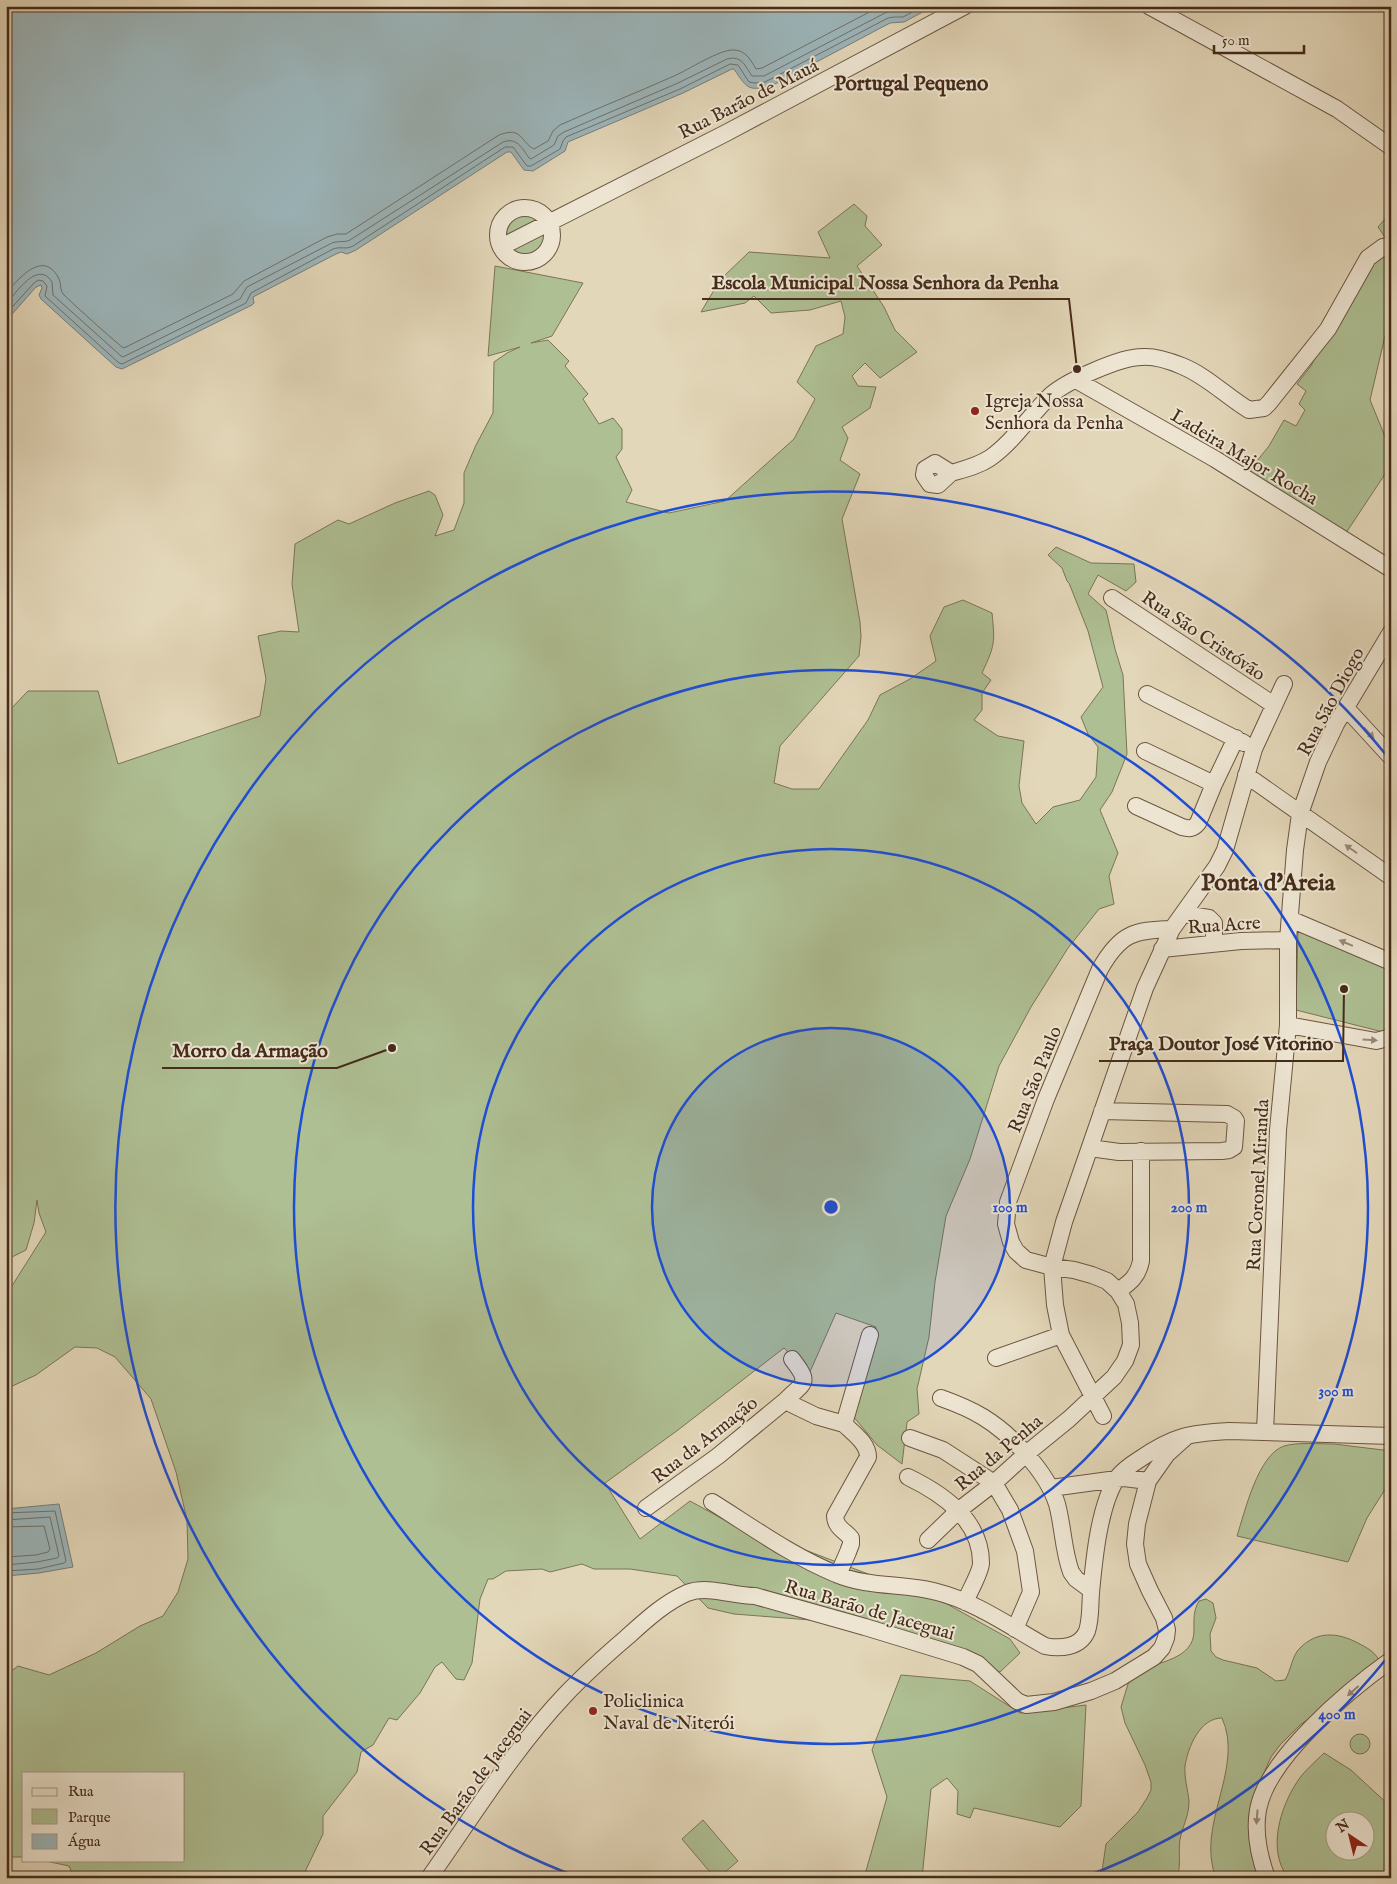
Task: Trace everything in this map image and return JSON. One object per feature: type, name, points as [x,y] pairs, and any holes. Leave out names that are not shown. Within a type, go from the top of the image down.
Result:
[{"type":"street","name":"Rua Barão de Mauá","points":[[501,247],[726,133],[965,6]]},
{"type":"street","points":[[1150,6],[1337,109],[1391,147]]},
{"type":"street","points":[[526,208],[535,210],[549,222],[552,238],[550,246],[538,258],[530,261],[513,259],[501,247],[498,238],[499,229],[502,221],[509,214],[526,208]]},
{"type":"street","points":[[956,472],[972,468],[991,457],[1019,432],[1053,394],[1076,380],[1113,363],[1140,356],[1184,367],[1249,410],[1264,408],[1270,403],[1328,328],[1368,258],[1383,247],[1391,245]]},
{"type":"street","name":"Ladeira Major Rocha","points":[[1076,380],[1215,459],[1391,569]]},
{"type":"street","name":"Rua São Cristóvão","points":[[1112,598],[1274,705]]},
{"type":"street","name":"Rua São Diogo","points":[[1288,940],[1295,850],[1300,814],[1318,762],[1336,724],[1391,632]]},
{"type":"street","points":[[1104,1416],[1073,1361],[1061,1335],[1055,1305],[1052,1267],[1064,1222],[1145,988],[1172,930],[1217,866],[1224,850],[1254,749],[1284,684]]},
{"type":"street","points":[[1148,694],[1254,749]]},
{"type":"street","points":[[1346,708],[1391,757]]},
{"type":"street","points":[[1136,806],[1190,829],[1198,823],[1236,738]]},
{"type":"street","points":[[1145,751],[1214,784]]},
{"type":"street","points":[[1246,775],[1391,877]]},
{"type":"street","points":[[1184,914],[1209,918],[1214,923],[1214,943]]},
{"type":"street","points":[[1290,919],[1391,962]]},
{"type":"street","name":"Rua São Paulo","points":[[1118,1291],[1107,1281],[1092,1275],[1026,1260],[1016,1251],[1006,1224],[1008,1202],[1046,1099],[1100,969],[1111,949],[1126,938],[1140,932],[1172,930]]},
{"type":"street","name":"Rua Acre","points":[[1162,949],[1241,941],[1288,940]]},
{"type":"street","name":"Rua Coronel Miranda","points":[[1266,1432],[1278,1130],[1288,1025],[1288,940]]},
{"type":"street","points":[[1288,1025],[1376,1042],[1391,1036]]},
{"type":"street","points":[[1090,1148],[1119,1152],[1140,1152],[1229,1150],[1234,1147],[1236,1121],[1227,1114],[1102,1111]]},
{"type":"street","points":[[1118,1291],[1135,1278],[1141,1261],[1140,1152]]},
{"type":"street","name":"Rua da Penha","points":[[928,1540],[959,1510],[994,1483],[1069,1419],[1114,1377],[1125,1361],[1131,1345],[1130,1323],[1126,1304],[1118,1291]]},
{"type":"street","points":[[844,1424],[870,1335]]},
{"type":"street","points":[[996,1358],[1061,1335]]},
{"type":"street","name":"Rua da Armação","points":[[646,1508],[718,1456],[802,1385],[805,1380],[804,1376],[792,1359]]},
{"type":"street","points":[[941,1398],[981,1416],[1007,1435],[1026,1454],[1051,1488],[1056,1503],[1070,1572],[1091,1590]]},
{"type":"street","name":"Rua da Armação","points":[[785,1401],[816,1416],[844,1424],[868,1450],[868,1457],[835,1516],[835,1521],[851,1538],[851,1544],[838,1575]]},
{"type":"street","points":[[712,1502],[815,1565],[838,1575],[872,1584],[936,1592],[965,1602],[1045,1646],[1057,1649],[1068,1647],[1078,1641],[1086,1632],[1090,1620],[1093,1568],[1102,1519],[1117,1479],[1130,1465],[1154,1449],[1166,1442],[1205,1433],[1266,1432],[1391,1436]]},
{"type":"street","name":"Rua Barão de Jaceguai","points":[[429,1878],[512,1758],[565,1695],[609,1652],[654,1613],[688,1593],[701,1590],[720,1591],[740,1596],[755,1596],[943,1650],[978,1664],[1017,1701],[1026,1705],[1054,1702],[1091,1691],[1115,1681],[1154,1657],[1162,1648],[1166,1638],[1167,1630],[1164,1618],[1138,1564],[1135,1544],[1137,1524],[1148,1481],[1167,1454],[1187,1436]]},
{"type":"street","points":[[910,1438],[943,1450],[994,1483],[1010,1510],[1025,1551],[1031,1592],[1015,1630]]},
{"type":"street","points":[[908,1477],[931,1488],[959,1510],[976,1535],[981,1564],[965,1602]]},
{"type":"street","points":[[1051,1488],[1117,1479],[1148,1481]]},
{"type":"street","points":[[1267,1878],[1258,1850],[1257,1823],[1260,1801],[1278,1765],[1304,1736],[1347,1696],[1391,1660]]},
{"type":"green space","points":[[854,204],[867,216],[865,226],[882,245],[857,266],[884,307],[895,330],[917,352],[880,378],[865,363],[852,376],[858,386],[876,387],[870,408],[842,427],[848,438],[840,460],[860,474],[842,519],[860,622],[859,656],[780,746],[774,783],[792,789],[819,789],[868,720],[880,695],[910,679],[936,661],[930,636],[944,607],[963,600],[992,613],[993,644],[982,673],[991,680],[982,693],[982,710],[974,720],[998,736],[1024,741],[1019,786],[1022,803],[1036,824],[1053,807],[1080,800],[1096,777],[1098,747],[1088,734],[1081,717],[1103,687],[1088,631],[1069,583],[1062,568],[1048,555],[1056,547],[1091,563],[1134,564],[1136,582],[1126,591],[1098,575],[1088,594],[1106,610],[1123,675],[1127,754],[1112,792],[1100,810],[1118,853],[1109,876],[1114,904],[1099,909],[1068,948],[1031,1007],[999,1066],[970,1159],[946,1216],[935,1282],[929,1337],[917,1389],[919,1414],[907,1422],[902,1464],[877,1445],[853,1416],[876,1327],[836,1313],[809,1374],[784,1348],[678,1430],[605,1483],[640,1539],[690,1501],[721,1518],[947,1604],[1010,1639],[1020,1653],[1000,1672],[849,1623],[734,1614],[708,1608],[677,1576],[630,1569],[594,1569],[582,1564],[550,1572],[542,1569],[506,1571],[493,1579],[488,1579],[480,1599],[472,1663],[464,1680],[456,1679],[442,1662],[435,1667],[420,1693],[397,1720],[389,1718],[373,1745],[361,1752],[357,1772],[323,1816],[323,1834],[302,1878],[74,1878],[69,1866],[50,1862],[185,1862],[185,1772],[22,1772],[22,1857],[6,1857],[6,1675],[18,1666],[49,1675],[96,1653],[140,1626],[163,1616],[178,1592],[188,1559],[187,1520],[176,1472],[151,1399],[115,1357],[97,1348],[75,1347],[36,1375],[6,1389],[6,1290],[10,1289],[46,1232],[39,1213],[37,1200],[34,1223],[26,1250],[6,1260],[6,714],[28,691],[98,691],[118,764],[260,716],[266,679],[258,636],[281,631],[299,632],[292,584],[295,544],[338,520],[349,524],[395,503],[429,491],[435,495],[443,515],[435,536],[454,530],[464,503],[464,473],[493,413],[494,362],[520,347],[488,356],[495,266],[583,283],[552,336],[531,343],[548,340],[569,361],[565,366],[588,394],[583,399],[599,424],[613,418],[622,429],[622,449],[616,457],[632,490],[626,502],[669,513],[725,501],[794,439],[815,399],[797,382],[816,346],[843,334],[845,317],[841,301],[810,310],[771,313],[754,296],[745,303],[701,312],[720,280],[749,252],[830,258],[818,232]]},
{"type":"green space","points":[[526,210],[534,212],[545,221],[501,238],[503,227],[508,219],[515,213]]},
{"type":"green space","points":[[1391,212],[1391,244],[1378,227]]},
{"type":"green space","points":[[549,232],[545,247],[533,257],[518,257],[511,254],[505,248]]},
{"type":"green space","points":[[1384,252],[1391,253],[1389,319],[1370,400],[1391,451],[1391,465],[1342,539],[1244,477],[1269,446],[1284,420],[1296,426],[1305,410],[1299,404],[1306,391],[1297,384],[1311,366],[1346,298]]},
{"type":"green space","points":[[1298,931],[1391,968],[1391,1034],[1296,1010]]},
{"type":"green space","points":[[1295,1444],[1334,1444],[1391,1451],[1391,1480],[1367,1518],[1348,1562],[1237,1536],[1254,1485],[1267,1460],[1275,1451],[1284,1446]]},
{"type":"green space","points":[[1206,1599],[1213,1603],[1216,1618],[1210,1634],[1211,1651],[1216,1657],[1257,1668],[1276,1681],[1285,1680],[1297,1651],[1313,1638],[1320,1636],[1335,1635],[1350,1639],[1370,1650],[1379,1660],[1347,1692],[1300,1725],[1271,1757],[1255,1793],[1252,1816],[1260,1878],[1216,1878],[1211,1858],[1211,1838],[1228,1757],[1227,1737],[1222,1718],[1214,1719],[1201,1728],[1189,1750],[1185,1770],[1189,1806],[1180,1840],[1177,1878],[1101,1878],[1106,1844],[1138,1812],[1151,1790],[1151,1782],[1145,1765],[1125,1723],[1121,1707],[1128,1684],[1137,1670],[1164,1662],[1181,1654],[1188,1648],[1194,1631],[1196,1608],[1199,1601]]},
{"type":"green space","points":[[901,1675],[970,1681],[1020,1713],[1086,1705],[1081,1806],[1060,1827],[974,1808],[970,1818],[957,1814],[958,1791],[947,1778],[931,1789],[922,1878],[864,1878],[887,1797],[872,1750]]},
{"type":"green space","points":[[1360,1734],[1367,1737],[1370,1744],[1367,1751],[1360,1754],[1353,1751],[1350,1744],[1353,1737]]},
{"type":"green space","points":[[1324,1753],[1351,1770],[1391,1807],[1391,1878],[1288,1878],[1278,1855],[1278,1829],[1285,1804],[1306,1770]]},
{"type":"green space","points":[[703,1820],[738,1861],[718,1878],[715,1878],[682,1839]]},
{"type":"water","points":[[6,6],[934,6],[904,22],[890,23],[775,84],[760,88],[750,87],[732,69],[683,93],[568,142],[565,151],[533,171],[524,170],[511,152],[507,152],[356,250],[347,254],[341,252],[336,254],[253,297],[254,303],[252,305],[122,369],[116,367],[41,299],[39,295],[42,288],[41,285],[36,287],[6,321]]},
{"type":"water","points":[[59,1504],[73,1567],[6,1576],[6,1509]]},
{"type":"place","name":"Escola Municipal Nossa Senhora da Penha","points":[[1077,369]]},
{"type":"place","name":"Igreja Nossa Senhora da Penha","points":[[975,411]]},
{"type":"place","name":"Praça Doutor José Vitorino","points":[[1344,989]]},
{"type":"place","name":"Morro da Armação","points":[[392,1048]]},
{"type":"place","name":"Policlinica Naval de Niterói","points":[[593,1711]]},
{"type":"district","name":"Portugal Pequeno","points":[[911,83]]},
{"type":"district","name":"Ponta d'Areia","points":[[1268,882]]}]
